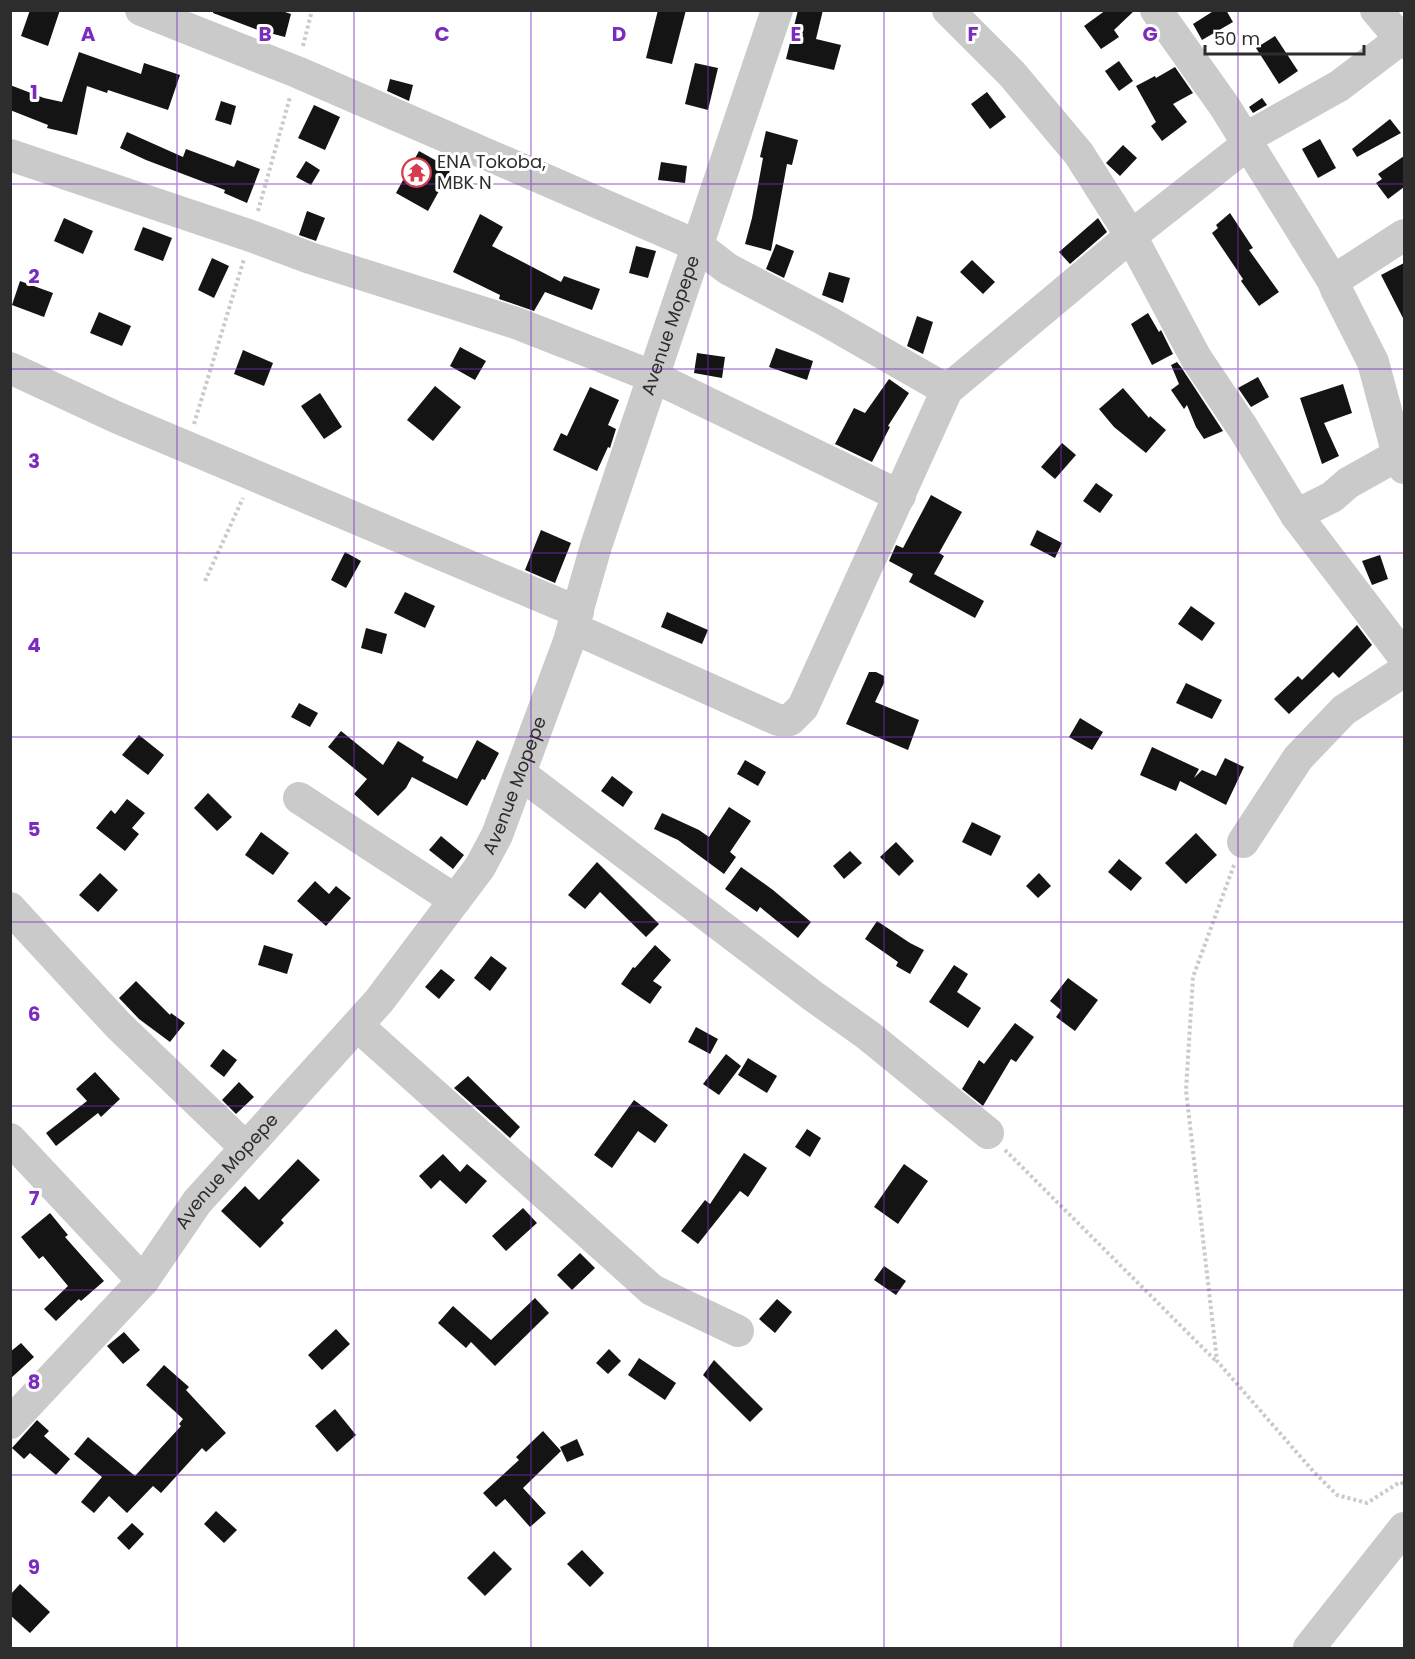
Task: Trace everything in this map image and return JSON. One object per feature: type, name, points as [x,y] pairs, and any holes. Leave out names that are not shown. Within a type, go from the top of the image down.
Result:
[{"type":"street","points":[[141,10],[297,72],[698,246],[728,269],[825,320],[947,390]]},
{"type":"street","name":"Avenue Mopepe","points":[[10,1423],[143,1281],[196,1202],[358,1026],[480,867],[497,836],[575,620],[596,546],[777,10]]},
{"type":"street","points":[[948,10],[1012,74],[1079,154],[1131,236],[1196,358],[1296,514],[1404,657]]},
{"type":"street","points":[[1156,10],[1249,143],[1334,281],[1335,289],[1373,363],[1401,461],[1348,483],[1332,497],[1296,514]]},
{"type":"street","points":[[10,368],[575,620],[778,720],[790,720],[803,707],[947,390],[1131,236],[1249,143],[1255,133],[1339,86],[1403,41],[1376,10]]},
{"type":"street","points":[[10,155],[251,236],[309,258],[516,323],[654,377],[900,496]]},
{"type":"street","points":[[1334,281],[1404,235]]},
{"type":"street","points":[[1243,842],[1298,758],[1344,710],[1404,671]]},
{"type":"street","points":[[521,774],[803,989],[869,1036],[988,1132]]},
{"type":"street","points":[[299,798],[455,900]]},
{"type":"street","points":[[12,913],[119,1026],[245,1147]]},
{"type":"street","points":[[358,1026],[652,1290],[738,1331]]},
{"type":"street","points":[[10,1139],[143,1281]]},
{"type":"street","points":[[1309,1648],[1404,1528]]},
{"type":"path","points":[[205,581],[254,475]]},
{"type":"path","points":[[1217,1361],[1186,1090],[1193,977],[1243,842]]},
{"type":"path","points":[[988,1132],[1217,1361],[1313,1472],[1337,1495],[1367,1503],[1400,1482],[1404,1484]]},
{"type":"building","points":[[30,10],[60,10],[48,46],[21,36]]},
{"type":"building","points":[[213,10],[279,10],[291,14],[285,37],[258,30],[213,13]]},
{"type":"building","points":[[658,10],[686,10],[672,64],[646,58]]},
{"type":"building","points":[[798,10],[823,10],[816,39],[841,45],[834,70],[786,59]]},
{"type":"building","points":[[1106,10],[1135,10],[1114,30],[1119,37],[1101,49],[1084,26]]},
{"type":"building","points":[[1215,10],[1226,10],[1233,22],[1202,40],[1193,24]]},
{"type":"building","points":[[1275,36],[1298,71],[1279,84],[1256,48]]},
{"type":"building","points":[[79,52],[141,74],[144,63],[180,75],[168,110],[108,90],[107,93],[87,86],[77,135],[47,128],[48,125],[10,110],[10,85],[62,102]]},
{"type":"building","points":[[1119,61],[1133,81],[1119,91],[1105,71]]},
{"type":"building","points":[[695,63],[718,68],[708,110],[685,104]]},
{"type":"building","points":[[1175,67],[1193,93],[1173,104],[1187,122],[1162,141],[1151,126],[1156,122],[1136,86]]},
{"type":"building","points":[[390,79],[413,85],[409,101],[387,91]]},
{"type":"building","points":[[987,92],[1006,117],[990,129],[971,104]]},
{"type":"building","points":[[1262,98],[1267,105],[1253,113],[1249,107]]},
{"type":"building","points":[[221,101],[236,106],[231,125],[215,120]]},
{"type":"building","points":[[314,105],[340,117],[325,150],[298,138]]},
{"type":"building","points":[[1390,119],[1401,133],[1357,157],[1352,149]]},
{"type":"building","points":[[766,131],[798,140],[792,165],[787,164],[771,251],[745,244],[752,218]]},
{"type":"building","points":[[127,132],[183,157],[186,149],[234,167],[237,160],[260,169],[247,203],[224,193],[225,190],[120,148]]},
{"type":"building","points":[[1320,139],[1336,168],[1318,178],[1302,149]]},
{"type":"building","points":[[1123,145],[1137,158],[1120,176],[1106,163]]},
{"type":"building","points":[[419,151],[451,169],[428,211],[396,193]]},
{"type":"building","points":[[1404,156],[1404,187],[1388,199],[1376,183],[1382,179],[1378,174]]},
{"type":"building","points":[[306,161],[320,170],[311,185],[296,177]]},
{"type":"building","points":[[661,162],[687,166],[685,183],[658,180]]},
{"type":"building","points":[[307,211],[325,218],[316,241],[299,235]]},
{"type":"building","points":[[1230,213],[1253,248],[1249,250],[1279,292],[1259,306],[1212,233],[1218,228],[1216,225]]},
{"type":"building","points":[[480,214],[503,227],[492,246],[561,282],[564,276],[600,289],[592,310],[545,292],[534,311],[499,299],[500,295],[453,272]]},
{"type":"building","points":[[64,218],[93,231],[83,254],[54,241]]},
{"type":"building","points":[[1098,218],[1107,232],[1070,264],[1059,252]]},
{"type":"building","points":[[143,227],[172,238],[163,261],[134,250]]},
{"type":"building","points":[[776,244],[794,251],[784,278],[766,269]]},
{"type":"building","points":[[636,246],[656,251],[648,278],[629,273]]},
{"type":"building","points":[[212,258],[229,266],[214,298],[198,290]]},
{"type":"building","points":[[972,260],[995,282],[983,294],[960,272]]},
{"type":"building","points":[[1404,263],[1404,320],[1381,275]]},
{"type":"building","points":[[829,272],[850,278],[843,303],[822,295]]},
{"type":"building","points":[[20,281],[53,293],[44,317],[12,305]]},
{"type":"building","points":[[99,312],[131,326],[122,346],[90,333]]},
{"type":"building","points":[[1148,313],[1159,332],[1161,330],[1173,354],[1152,365],[1131,324]]},
{"type":"building","points":[[917,316],[933,322],[923,354],[907,346]]},
{"type":"building","points":[[460,347],[486,361],[475,380],[450,366]]},
{"type":"building","points":[[776,348],[813,361],[807,380],[769,367]]},
{"type":"building","points":[[243,350],[273,363],[264,386],[234,374]]},
{"type":"building","points":[[697,353],[725,357],[722,378],[694,373]]},
{"type":"building","points":[[1177,362],[1223,431],[1204,439],[1187,405],[1184,409],[1171,390],[1179,384],[1171,365]]},
{"type":"building","points":[[1258,377],[1269,397],[1251,407],[1238,388]]},
{"type":"building","points":[[889,379],[909,393],[888,426],[890,427],[872,462],[835,444],[854,408],[865,413]]},
{"type":"building","points":[[1343,384],[1352,413],[1324,423],[1339,456],[1322,464],[1300,398]]},
{"type":"building","points":[[435,386],[461,407],[433,441],[407,420]]},
{"type":"building","points":[[590,387],[619,400],[608,425],[616,429],[610,448],[608,447],[597,471],[553,450],[561,433],[567,436]]},
{"type":"building","points":[[1123,388],[1149,418],[1150,416],[1166,430],[1146,453],[1114,427],[1099,409]]},
{"type":"building","points":[[320,393],[342,427],[324,439],[301,406]]},
{"type":"building","points":[[1062,443],[1076,455],[1055,479],[1041,467]]},
{"type":"building","points":[[1096,483],[1113,495],[1100,513],[1083,501]]},
{"type":"building","points":[[931,495],[962,512],[939,553],[944,556],[934,574],[984,601],[975,618],[909,582],[913,574],[889,561],[896,545],[903,548]]},
{"type":"building","points":[[541,530],[571,543],[555,583],[525,570]]},
{"type":"building","points":[[1037,530],[1062,543],[1055,558],[1030,545]]},
{"type":"building","points":[[345,552],[361,561],[346,588],[331,580]]},
{"type":"building","points":[[1380,555],[1388,579],[1372,585],[1362,561]]},
{"type":"building","points":[[405,592],[435,606],[425,628],[394,613]]},
{"type":"building","points":[[1191,606],[1215,623],[1202,641],[1178,624]]},
{"type":"building","points":[[667,612],[708,630],[702,644],[661,627]]},
{"type":"building","points":[[1357,625],[1372,645],[1339,678],[1333,672],[1289,714],[1274,699],[1298,676],[1302,680]]},
{"type":"building","points":[[366,628],[387,634],[382,654],[361,648]]},
{"type":"building","points":[[869,672],[876,672],[884,676],[884,683],[875,702],[919,720],[908,750],[846,724]]},
{"type":"building","points":[[1186,683],[1222,700],[1212,719],[1176,703]]},
{"type":"building","points":[[299,703],[318,713],[310,727],[291,717]]},
{"type":"building","points":[[1080,718],[1103,732],[1092,750],[1069,737]]},
{"type":"building","points":[[341,731],[383,765],[398,741],[424,757],[422,761],[457,779],[477,740],[499,753],[485,780],[482,779],[467,806],[412,777],[406,788],[378,816],[354,794],[367,779],[328,747]]},
{"type":"building","points":[[139,735],[164,755],[148,775],[122,755]]},
{"type":"building","points":[[1152,747],[1199,769],[1194,778],[1202,770],[1216,776],[1225,758],[1244,767],[1226,805],[1180,781],[1176,791],[1140,775]]},
{"type":"building","points":[[745,760],[766,772],[758,786],[737,774]]},
{"type":"building","points":[[612,776],[633,792],[623,807],[601,791]]},
{"type":"building","points":[[208,793],[232,817],[217,831],[194,808]]},
{"type":"building","points":[[127,799],[145,813],[132,828],[139,834],[125,851],[96,828],[111,810],[115,814]]},
{"type":"building","points":[[729,807],[751,821],[730,852],[736,857],[724,874],[678,840],[654,829],[662,813],[709,837]]},
{"type":"building","points":[[972,822],[1001,836],[991,856],[962,842]]},
{"type":"building","points":[[261,832],[289,853],[273,875],[245,855]]},
{"type":"building","points":[[1196,833],[1217,855],[1186,884],[1165,863]]},
{"type":"building","points":[[441,836],[464,855],[453,869],[429,850]]},
{"type":"building","points":[[896,842],[914,861],[899,876],[880,857]]},
{"type":"building","points":[[850,851],[862,863],[844,879],[833,866]]},
{"type":"building","points":[[1119,859],[1142,878],[1131,891],[1108,872]]},
{"type":"building","points":[[597,862],[659,924],[646,937],[600,892],[585,909],[568,895]]},
{"type":"building","points":[[741,867],[811,922],[798,938],[760,907],[757,912],[725,889]]},
{"type":"building","points":[[100,873],[118,890],[98,912],[79,895]]},
{"type":"building","points":[[1039,873],[1051,886],[1038,898],[1026,886]]},
{"type":"building","points":[[315,881],[329,894],[336,886],[351,898],[326,926],[297,901]]},
{"type":"building","points":[[877,921],[924,950],[910,974],[896,966],[898,962],[865,939]]},
{"type":"building","points":[[264,945],[293,954],[287,974],[258,965]]},
{"type":"building","points":[[655,945],[671,960],[653,981],[662,987],[650,1004],[621,984],[633,967],[635,968]]},
{"type":"building","points":[[491,956],[507,968],[490,991],[474,978]]},
{"type":"building","points":[[954,965],[968,974],[957,992],[981,1008],[968,1028],[929,1002]]},
{"type":"building","points":[[441,969],[455,980],[439,999],[425,987]]},
{"type":"building","points":[[1068,978],[1098,1000],[1075,1031],[1056,1017],[1061,1010],[1050,1001]]},
{"type":"building","points":[[136,981],[170,1015],[171,1013],[185,1023],[170,1042],[139,1019],[119,998]]},
{"type":"building","points":[[1015,1023],[1034,1037],[1016,1062],[1011,1059],[983,1106],[962,1089],[979,1060],[984,1064]]},
{"type":"building","points":[[696,1027],[718,1039],[710,1054],[688,1042]]},
{"type":"building","points":[[223,1049],[237,1060],[224,1077],[210,1066]]},
{"type":"building","points":[[726,1054],[741,1066],[719,1095],[703,1084]]},
{"type":"building","points":[[748,1058],[777,1076],[767,1093],[738,1075]]},
{"type":"building","points":[[95,1072],[120,1099],[101,1117],[98,1113],[56,1146],[46,1133],[87,1101],[76,1089]]},
{"type":"building","points":[[468,1076],[520,1127],[510,1138],[454,1088]]},
{"type":"building","points":[[239,1082],[254,1097],[236,1114],[222,1100]]},
{"type":"building","points":[[634,1100],[668,1125],[655,1143],[638,1131],[612,1168],[594,1155]]},
{"type":"building","points":[[807,1129],[821,1138],[810,1157],[795,1147]]},
{"type":"building","points":[[744,1153],[767,1168],[748,1197],[740,1191],[698,1244],[681,1231],[705,1200],[710,1204]]},
{"type":"building","points":[[443,1154],[460,1172],[467,1164],[487,1181],[466,1204],[440,1180],[431,1189],[419,1176]]},
{"type":"building","points":[[298,1159],[320,1180],[281,1220],[284,1223],[260,1248],[221,1211],[245,1186],[259,1200]]},
{"type":"building","points":[[904,1164],[928,1181],[898,1224],[874,1207]]},
{"type":"building","points":[[523,1208],[537,1223],[506,1251],[492,1236]]},
{"type":"building","points":[[50,1213],[68,1235],[65,1237],[104,1281],[81,1301],[79,1299],[56,1321],[44,1309],[68,1286],[43,1256],[39,1259],[21,1237]]},
{"type":"building","points":[[580,1253],[595,1268],[572,1290],[557,1275]]},
{"type":"building","points":[[884,1266],[906,1281],[896,1295],[874,1280]]},
{"type":"building","points":[[535,1298],[549,1313],[495,1366],[471,1342],[466,1348],[438,1323],[453,1306],[491,1340]]},
{"type":"building","points":[[777,1299],[792,1312],[775,1333],[759,1319]]},
{"type":"building","points":[[336,1329],[350,1344],[322,1370],[308,1355]]},
{"type":"building","points":[[124,1332],[140,1350],[123,1364],[107,1346]]},
{"type":"building","points":[[21,1343],[34,1357],[10,1379],[10,1352]]},
{"type":"building","points":[[609,1349],[621,1361],[608,1374],[596,1363]]},
{"type":"building","points":[[639,1358],[676,1383],[665,1400],[628,1375]]},
{"type":"building","points":[[714,1360],[763,1409],[750,1422],[703,1375]]},
{"type":"building","points":[[164,1365],[189,1387],[186,1390],[226,1433],[206,1452],[202,1448],[161,1493],[153,1486],[127,1513],[109,1496],[94,1513],[81,1502],[102,1477],[74,1454],[88,1437],[135,1476],[181,1426],[179,1424],[183,1419],[146,1385]]},
{"type":"building","points":[[335,1409],[356,1435],[337,1452],[315,1426]]},
{"type":"building","points":[[37,1420],[49,1431],[44,1436],[70,1459],[56,1475],[30,1453],[24,1459],[12,1448]]},
{"type":"building","points":[[543,1431],[561,1451],[523,1488],[546,1513],[530,1527],[505,1499],[496,1507],[483,1493],[519,1460],[516,1457]]},
{"type":"building","points":[[577,1439],[584,1455],[567,1462],[560,1447]]},
{"type":"building","points":[[216,1511],[237,1530],[224,1543],[204,1524]]},
{"type":"building","points":[[132,1523],[144,1534],[129,1550],[117,1538]]},
{"type":"building","points":[[582,1550],[604,1573],[590,1587],[567,1564]]},
{"type":"building","points":[[494,1551],[512,1569],[485,1596],[467,1578]]},
{"type":"building","points":[[20,1584],[50,1612],[30,1633],[10,1615],[10,1595]]},
{"type":"place","name":"ENA Tokoba, MBK N","points":[[416,172]]}]
